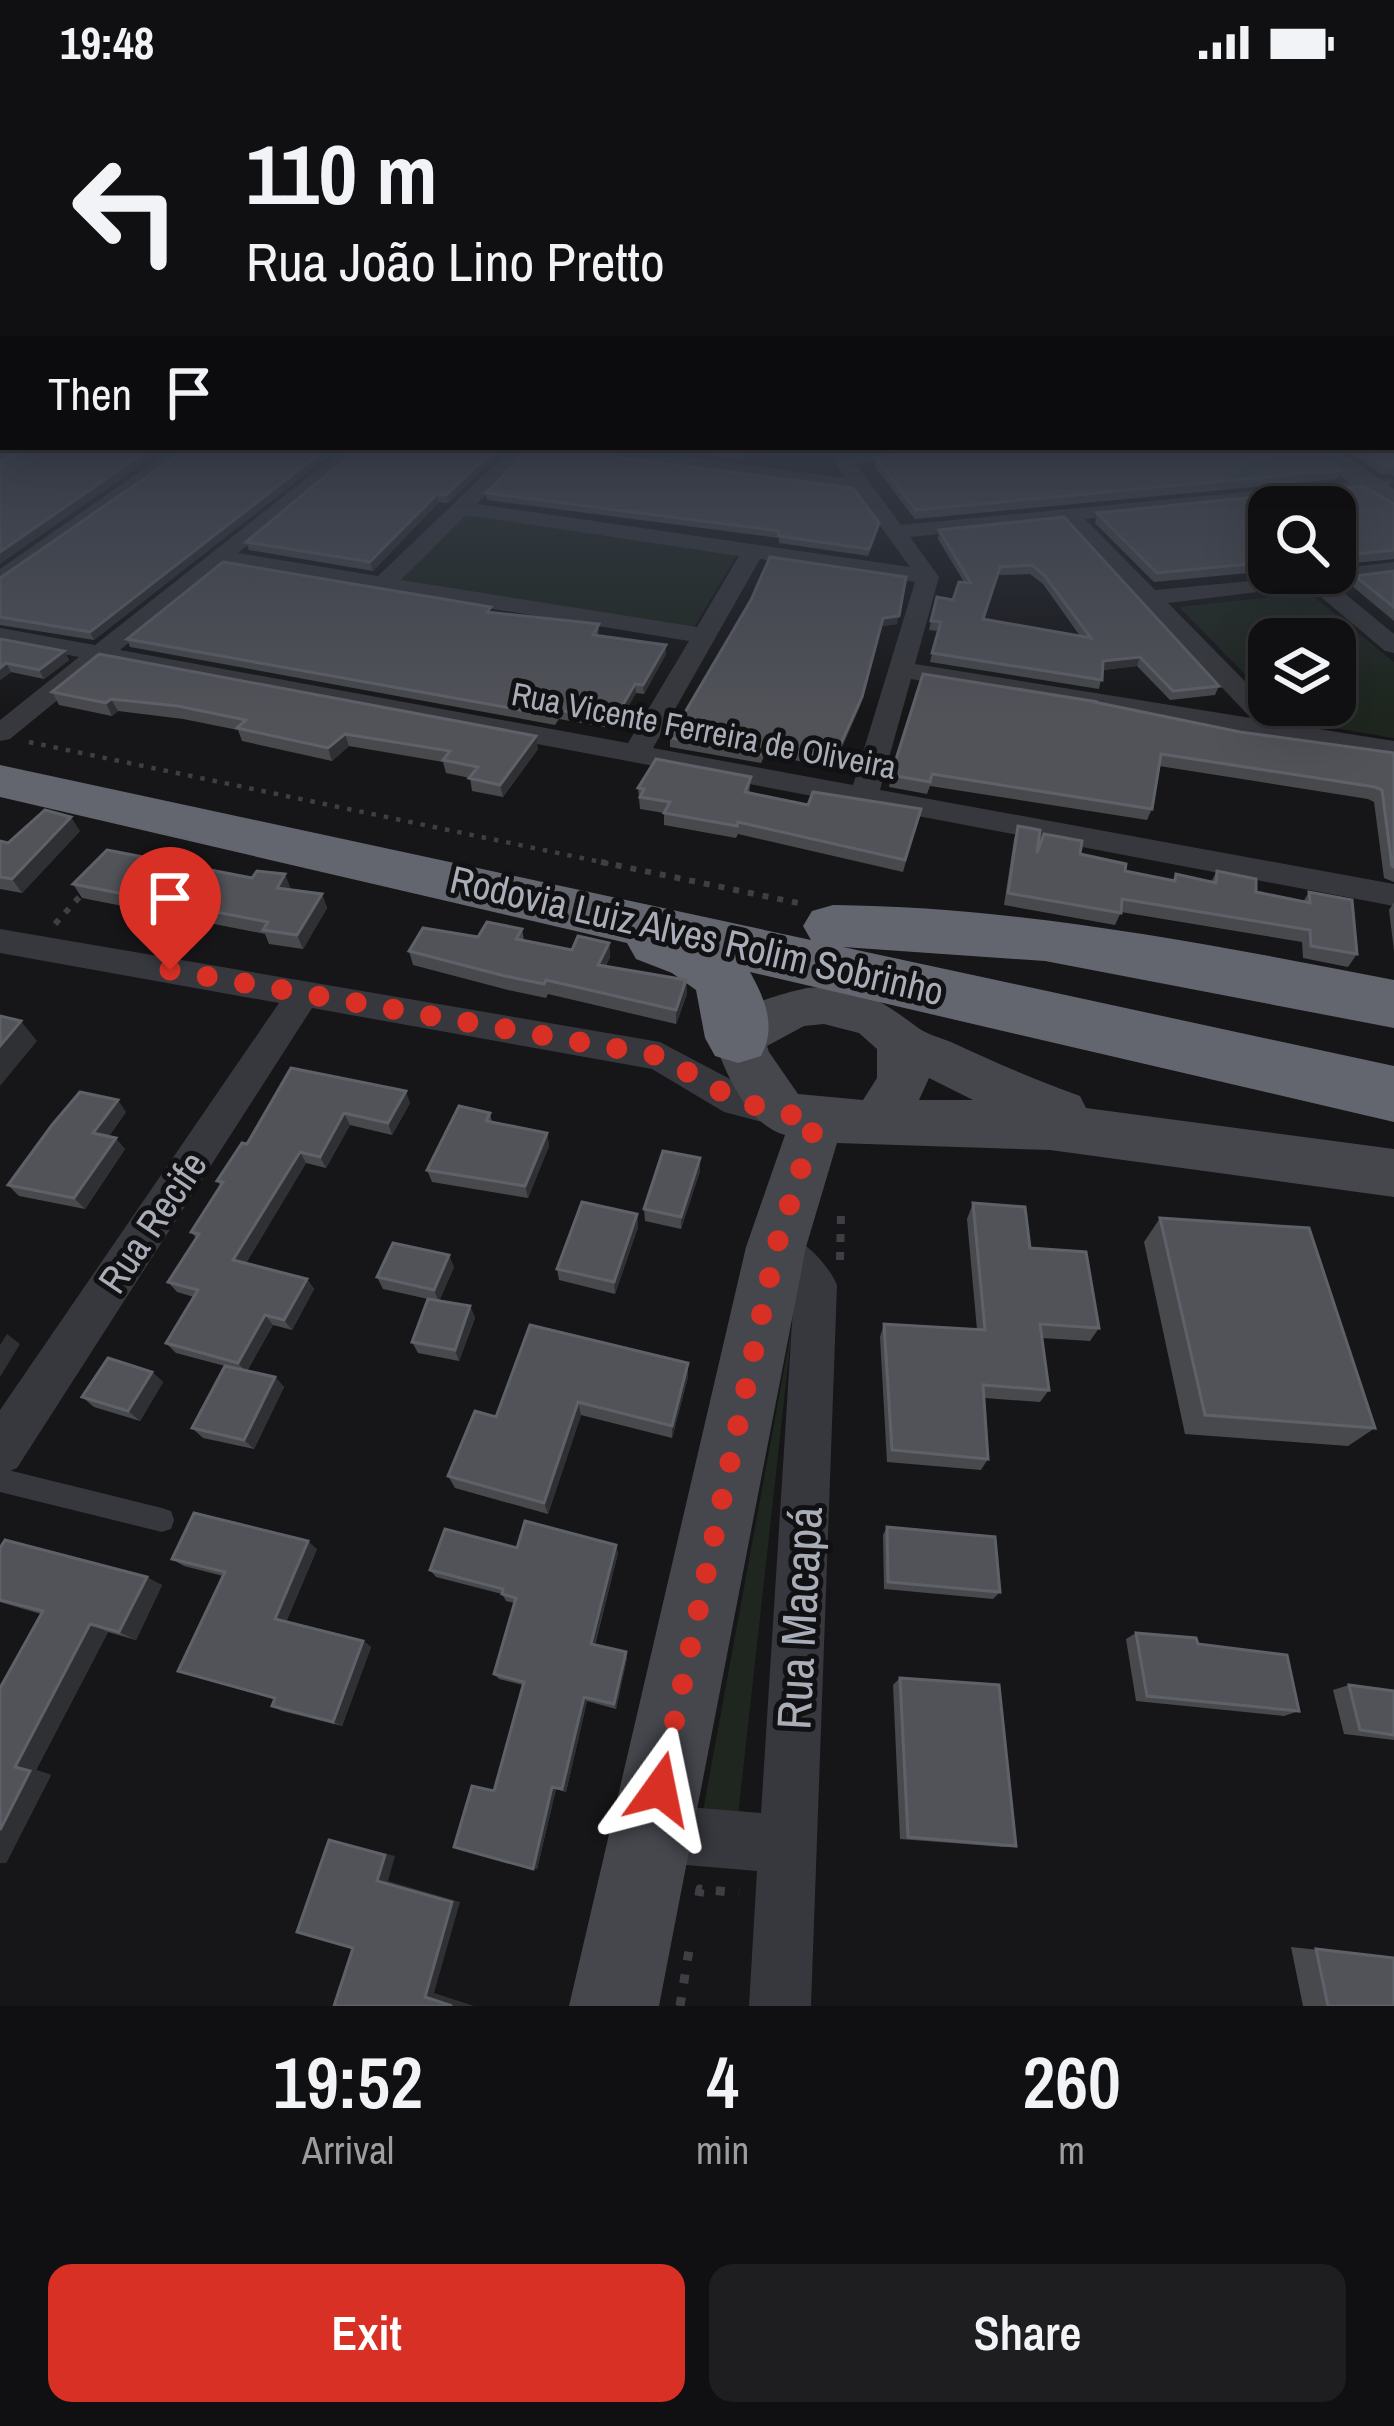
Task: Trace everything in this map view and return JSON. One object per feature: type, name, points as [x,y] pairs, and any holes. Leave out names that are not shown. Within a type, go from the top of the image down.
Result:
[{"type":"highway","name":"Rodovia Luiz Alves Rolim Sobrinho","points":[[5,750],[559,904],[1394,1094]]},
{"type":"highway","name":"Rodovia Luiz Alves Rolim Sobrinho","points":[[5,750],[826,917],[1394,1048]]},
{"type":"highway","points":[[559,904],[713,967],[730,986],[738,1038]]},
{"type":"highway","points":[[826,917],[1074,940],[1394,1004]]},
{"type":"street","points":[[0,579],[60,537]]},
{"type":"street","points":[[5,750],[98,653],[245,537]]},
{"type":"street","points":[[383,584],[432,537]]},
{"type":"street","points":[[655,537],[928,578]]},
{"type":"street","points":[[898,537],[928,578]]},
{"type":"street","points":[[1090,537],[1278,730]]},
{"type":"street","points":[[636,754],[752,551]]},
{"type":"street","points":[[219,557],[704,636]]},
{"type":"street","points":[[1356,574],[1394,569]]},
{"type":"street","points":[[864,796],[928,578]]},
{"type":"street","points":[[1150,598],[1248,587]]},
{"type":"street","points":[[1331,594],[1394,646]]},
{"type":"street","name":"Rua Vicente Ferreira de Oliveira","points":[[0,635],[1394,895]]},
{"type":"street","points":[[902,670],[1394,748]]},
{"type":"street","points":[[17,944],[660,1056],[737,1101],[798,1117],[1148,1136],[1394,1173]]},
{"type":"street","name":"Rua Recife","points":[[0,1451],[304,992]]},
{"type":"street","points":[[660,1056],[738,1038],[803,1007],[827,1005],[882,1023],[902,1042],[1007,1092],[1148,1136]]},
{"type":"street","points":[[738,1038],[747,1061],[798,1117]]},
{"type":"street","points":[[880,1119],[902,1080],[902,1042]]},
{"type":"street","points":[[614,2006],[776,1247],[798,1117]]},
{"type":"street","name":"Rua Macapá","points":[[776,1247],[816,1286],[781,2006]]},
{"type":"street","points":[[651,1833],[788,1844]]},
{"type":"lane","points":[[0,1480],[162,1520]]},
{"type":"path","points":[[5,750],[826,917]]},
{"type":"path","points":[[17,944],[94,881]]},
{"type":"shaded area","points":[[444,537],[628,537],[738,553],[693,629],[400,581]]},
{"type":"shaded area","points":[[1310,594],[1340,618],[1248,618],[1248,678],[1179,607]]},
{"type":"shaded area","points":[[1356,631],[1394,662],[1394,738],[1321,726],[1356,726]]},
{"type":"shaded area","points":[[793,1320],[738,1816],[703,1811]]},
{"type":"building","points":[[0,537],[22,537],[0,552]]},
{"type":"building","points":[[60,537],[213,537],[90,632],[0,617],[0,578]]},
{"type":"building","points":[[252,537],[395,537],[370,562],[246,542]]},
{"type":"building","points":[[784,537],[874,537],[869,549]]},
{"type":"building","points":[[943,537],[1082,537],[1219,686],[1173,691],[1140,657],[1103,661],[1102,680],[932,653],[941,622],[931,621],[937,597],[953,600],[959,582],[971,583]],"holes":[[[1032,565],[1091,638],[983,619],[1000,567]]]},
{"type":"building","points":[[1121,537],[1248,537],[1248,564],[1157,573]]},
{"type":"building","points":[[1356,537],[1394,537],[1394,550],[1356,554]]},
{"type":"building","points":[[770,557],[906,577],[899,616],[883,618],[862,697],[834,759],[765,745],[761,754],[670,738],[751,600]]},
{"type":"building","points":[[223,562],[491,607],[487,612],[599,624],[593,635],[666,645],[643,685],[635,684],[614,720],[558,710],[554,716],[127,639]]},
{"type":"building","points":[[1394,571],[1394,607],[1356,577]]},
{"type":"building","points":[[0,639],[64,651],[39,670],[6,663],[0,668]]},
{"type":"building","points":[[99,654],[536,736],[500,785],[469,778],[478,767],[443,760],[450,751],[345,734],[328,748],[237,728],[246,720],[178,706],[111,699],[106,703],[52,692]]},
{"type":"building","points":[[923,674],[1098,702],[1094,702],[1240,732],[1394,753],[1394,867],[1382,790],[1375,787],[1161,754],[1152,809],[932,774],[930,782],[891,775]]},
{"type":"building","points":[[656,759],[751,777],[745,792],[808,805],[813,792],[921,809],[905,860],[738,822],[737,826],[664,813],[670,802],[640,797],[644,789],[638,788]]},
{"type":"building","points":[[45,810],[71,817],[12,879],[0,877],[0,841],[8,843]]},
{"type":"building","points":[[1018,826],[1040,830],[1037,853],[1044,834],[1082,841],[1080,854],[1126,864],[1125,871],[1175,881],[1176,874],[1216,883],[1217,871],[1256,879],[1256,892],[1310,903],[1309,892],[1352,900],[1357,954],[1311,946],[1310,930],[1122,899],[1121,913],[1008,893]]},
{"type":"building","points":[[107,850],[252,878],[257,871],[285,874],[277,888],[322,894],[297,935],[263,930],[268,922],[73,884]]},
{"type":"building","points":[[487,922],[522,929],[516,939],[572,950],[578,936],[609,943],[598,965],[686,980],[676,1010],[546,980],[544,984],[505,976],[409,951],[423,928],[478,937]]},
{"type":"building","points":[[0,1016],[21,1021],[0,1046]]},
{"type":"building","points":[[291,1068],[406,1091],[388,1123],[344,1113],[320,1157],[300,1152],[233,1260],[307,1279],[284,1320],[265,1315],[238,1363],[166,1343],[198,1290],[168,1282],[199,1234],[191,1232],[223,1182],[217,1181],[242,1143],[247,1144]]},
{"type":"building","points":[[80,1092],[118,1100],[93,1133],[116,1138],[74,1198],[8,1185],[52,1125]]},
{"type":"building","points":[[459,1106],[490,1113],[486,1121],[547,1133],[525,1186],[427,1170]]},
{"type":"building","points":[[663,1151],[700,1158],[681,1217],[644,1209]]},
{"type":"building","points":[[582,1202],[637,1214],[614,1282],[557,1269]]},
{"type":"building","points":[[973,1203],[1025,1207],[1030,1248],[1086,1252],[1099,1328],[1040,1324],[1049,1390],[983,1385],[988,1459],[892,1450],[884,1324],[985,1330]]},
{"type":"building","points":[[1160,1218],[1309,1228],[1375,1428],[1205,1415]]},
{"type":"building","points":[[393,1243],[449,1255],[434,1290],[377,1277]]},
{"type":"building","points":[[428,1299],[470,1306],[455,1350],[412,1342]]},
{"type":"building","points":[[530,1325],[688,1363],[672,1426],[578,1402],[544,1503],[448,1476],[475,1411],[496,1417]]},
{"type":"building","points":[[108,1358],[152,1372],[128,1411],[82,1397]]},
{"type":"building","points":[[225,1366],[275,1377],[244,1440],[192,1428]]},
{"type":"building","points":[[194,1513],[308,1541],[275,1619],[363,1641],[333,1722],[272,1706],[275,1698],[178,1671],[225,1572],[172,1559]]},
{"type":"building","points":[[525,1521],[616,1545],[591,1644],[626,1652],[614,1704],[584,1697],[562,1789],[552,1787],[533,1869],[454,1847],[472,1786],[494,1791],[524,1682],[494,1674],[516,1598],[502,1594],[503,1589],[430,1570],[445,1529],[517,1548]]},
{"type":"building","points":[[887,1527],[995,1537],[1000,1592],[888,1582]]},
{"type":"building","points":[[5,1540],[147,1577],[119,1632],[90,1624],[15,1767],[30,1771],[0,1830],[0,1688],[43,1611],[0,1600],[0,1548]]},
{"type":"building","points":[[1136,1633],[1196,1638],[1198,1644],[1287,1655],[1299,1711],[1147,1696]]},
{"type":"building","points":[[900,1678],[999,1685],[1016,1846],[908,1837]]},
{"type":"building","points":[[1349,1685],[1394,1691],[1394,1735],[1360,1730]]},
{"type":"building","points":[[329,1840],[385,1855],[377,1881],[452,1902],[425,1997],[452,2006],[334,2006],[353,1948],[297,1932]]},
{"type":"building","points":[[1316,1949],[1394,1958],[1394,2006],[1328,2006]]},
{"type":"route","points":[[170,970],[660,1056],[737,1101],[816,1121],[776,1247],[660,1789]]}]
